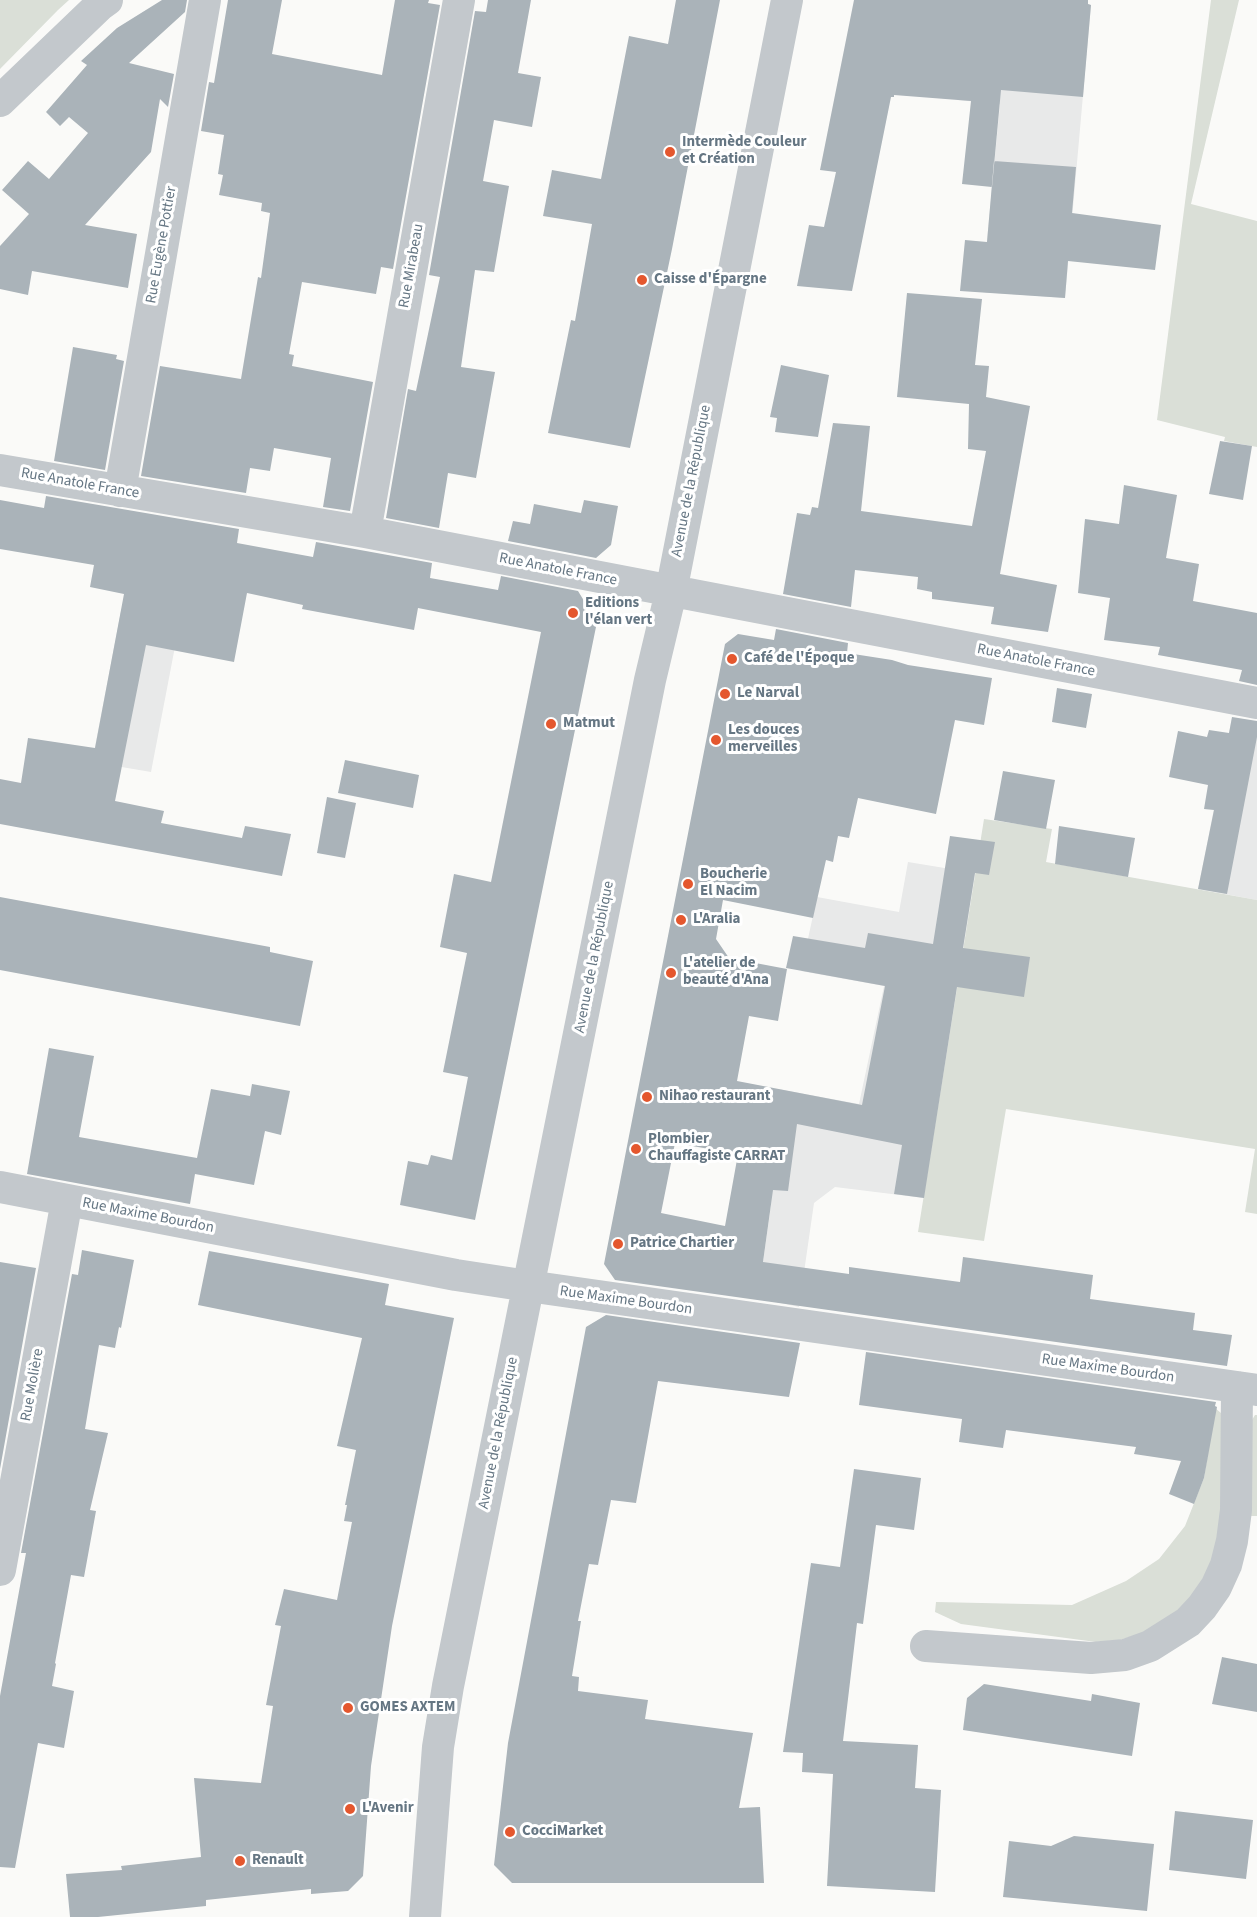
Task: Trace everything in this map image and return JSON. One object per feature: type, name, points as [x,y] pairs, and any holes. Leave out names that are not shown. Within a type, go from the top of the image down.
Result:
[{"type":"street","points":[[0,100],[92,12],[108,0]]},
{"type":"street","name":"Rue Eugène Pottier","points":[[120,491],[205,0]]},
{"type":"street","name":"Rue Mirabeau","points":[[365,532],[459,0]]},
{"type":"street","name":"Avenue de la République","points":[[425,1917],[438,1747],[448,1686],[648,692],[671,592],[787,0]]},
{"type":"street","name":"Rue Anatole France","points":[[0,470],[365,532],[1257,703]]},
{"type":"street","name":"Rue Maxime Bourdon","points":[[0,1187],[456,1275],[1247,1388]]},
{"type":"street","name":"Rue Molière","points":[[0,1570],[67,1200]]},
{"type":"street","points":[[926,1646],[1091,1658],[1125,1655],[1150,1646],[1188,1622],[1216,1587],[1226,1565],[1236,1510],[1247,1388]]},
{"type":"shaded area","points":[[0,0],[69,0],[0,69]]},
{"type":"shaded area","points":[[966,0],[1088,0],[1088,4],[1091,5],[1065,298],[982,292],[1000,104],[957,100]]},
{"type":"shaded area","points":[[1211,0],[1239,0],[1191,204],[1257,221],[1257,447],[1224,441],[1225,437],[1157,420]]},
{"type":"shaded area","points":[[196,537],[151,772],[92,762],[121,611]]},
{"type":"shaded area","points":[[1232,718],[1257,722],[1257,900],[1198,889]]},
{"type":"shaded area","points":[[984,819],[1052,829],[1046,862],[1257,900],[1257,1214],[1245,1212],[1255,1149],[1006,1109],[984,1241],[918,1232]]},
{"type":"shaded area","points":[[908,862],[975,873],[924,1198],[835,1187],[814,1203],[799,1307],[758,1298],[771,1205],[778,1089],[859,1104],[884,986],[801,971],[817,897],[899,912]]},
{"type":"shaded area","points":[[1215,1408],[1221,1413],[1223,1419],[1221,1530],[1216,1560],[1187,1607],[1141,1634],[1119,1640],[1096,1642],[961,1624],[935,1612],[936,1602],[1072,1605],[1126,1581],[1159,1559],[1185,1526],[1204,1478]]},
{"type":"shaded area","points":[[1257,1415],[1257,1516],[1249,1516],[1252,1420]]},
{"type":"building","points":[[162,0],[187,0],[185,12],[129,63],[174,74],[168,107],[160,99],[151,152],[85,225],[137,234],[128,288],[32,271],[28,295],[0,289],[0,246],[29,214],[2,190],[28,161],[49,179],[88,133],[69,117],[60,126],[46,112],[87,65],[81,61],[117,28]]},
{"type":"building","points":[[228,0],[282,0],[272,54],[382,75],[395,0],[429,0],[428,3],[440,5],[393,269],[381,267],[376,294],[302,282],[289,354],[294,355],[292,366],[373,382],[350,511],[323,507],[331,458],[274,448],[270,471],[250,468],[246,493],[141,476],[160,366],[241,379],[258,277],[261,278],[270,213],[261,211],[262,203],[219,195],[223,175],[218,174],[224,135],[201,131],[209,82],[214,83]]},
{"type":"building","points":[[488,0],[531,0],[518,73],[541,77],[532,127],[494,120],[483,181],[509,186],[494,272],[475,270],[461,367],[495,372],[476,478],[448,473],[439,528],[386,518],[408,389],[416,391],[440,277],[429,275],[475,11],[486,12]]},
{"type":"building","points":[[676,0],[720,0],[672,249],[630,448],[548,433],[571,320],[575,321],[592,224],[543,216],[552,170],[601,179],[629,36],[668,44]]},
{"type":"building","points":[[854,0],[1088,0],[1088,4],[1091,5],[1083,97],[1001,90],[992,187],[962,184],[971,101],[894,95],[891,97],[852,291],[797,286],[809,225],[824,227],[836,172],[820,170]]},
{"type":"building","points":[[994,161],[1076,167],[1072,213],[1161,225],[1155,270],[1068,261],[1065,298],[960,291],[965,240],[987,242]]},
{"type":"building","points":[[907,293],[982,299],[975,365],[989,366],[986,397],[1030,406],[1000,574],[1057,585],[1048,632],[991,624],[994,607],[932,599],[932,592],[917,589],[918,577],[855,570],[851,607],[783,594],[797,513],[810,515],[812,507],[818,508],[833,423],[870,426],[861,511],[972,526],[986,451],[968,449],[969,404],[897,397]]},
{"type":"building","points":[[73,347],[117,355],[116,359],[124,361],[105,470],[54,461]]},
{"type":"building","points":[[781,365],[829,375],[818,437],[775,432],[777,418],[770,417]]},
{"type":"building","points":[[1220,441],[1252,446],[1243,500],[1209,494]]},
{"type":"building","points":[[1124,485],[1177,495],[1166,558],[1199,564],[1193,601],[1257,613],[1257,685],[1239,681],[1242,670],[1158,655],[1160,647],[1104,640],[1110,598],[1078,593],[1085,519],[1119,524]]},
{"type":"building","points":[[46,496],[239,529],[237,543],[313,557],[316,542],[432,563],[430,578],[498,590],[501,576],[578,591],[597,622],[475,1220],[400,1205],[408,1161],[428,1165],[431,1155],[452,1160],[468,1077],[443,1072],[467,953],[440,947],[454,874],[491,882],[541,632],[418,608],[414,630],[302,609],[303,605],[247,593],[234,662],[146,645],[115,801],[164,811],[161,823],[242,838],[245,826],[291,834],[282,876],[0,824],[0,779],[21,783],[28,738],[95,748],[124,594],[90,587],[94,565],[0,549],[0,500],[44,508]]},
{"type":"building","points":[[584,500],[618,506],[611,545],[596,558],[508,541],[513,521],[530,524],[534,504],[581,513]]},
{"type":"building","points":[[776,629],[848,643],[847,653],[992,678],[984,725],[955,720],[936,814],[858,798],[849,838],[838,836],[833,862],[826,860],[813,918],[723,900],[716,939],[729,958],[787,969],[778,1021],[749,1016],[737,1081],[862,1105],[885,986],[786,968],[793,936],[865,948],[868,933],[933,944],[950,836],[995,842],[989,875],[975,873],[963,948],[1030,957],[1024,997],[957,987],[924,1198],[894,1194],[902,1145],[797,1124],[788,1191],[773,1190],[763,1262],[849,1274],[849,1267],[960,1282],[963,1257],[1093,1275],[1090,1299],[1195,1313],[1193,1330],[1232,1335],[1227,1366],[615,1280],[604,1264],[725,644],[738,634],[774,640]],"holes":[[[675,1143],[738,1154],[725,1226],[661,1213]]]},
{"type":"building","points":[[1057,688],[1092,694],[1086,728],[1052,722]]},
{"type":"building","points":[[1232,717],[1257,721],[1257,737],[1227,894],[1198,889],[1214,810],[1204,809],[1208,785],[1169,777],[1178,731],[1207,737],[1209,730],[1229,733]]},
{"type":"building","points":[[345,760],[419,775],[413,808],[338,793]]},
{"type":"building","points":[[1003,771],[1055,780],[1046,829],[994,820]]},
{"type":"building","points":[[327,797],[356,803],[345,858],[317,853]]},
{"type":"building","points":[[1059,826],[1135,838],[1128,877],[1055,864]]},
{"type":"building","points":[[0,897],[270,947],[270,952],[313,961],[300,1026],[0,970]]},
{"type":"building","points":[[49,1048],[94,1056],[79,1137],[197,1158],[211,1089],[250,1096],[252,1084],[290,1091],[281,1135],[265,1131],[254,1185],[195,1174],[190,1204],[27,1174]]},
{"type":"building","points":[[82,1250],[134,1260],[115,1348],[99,1345],[85,1429],[108,1433],[90,1510],[96,1511],[84,1577],[71,1575],[55,1663],[52,1686],[74,1691],[64,1748],[38,1743],[15,1868],[0,1867],[0,1696],[26,1553],[21,1553],[72,1274],[78,1275]]},
{"type":"building","points":[[209,1251],[389,1284],[385,1305],[454,1318],[392,1626],[371,1766],[363,1876],[348,1891],[311,1894],[311,1889],[206,1900],[206,1906],[98,1917],[70,1917],[66,1874],[122,1870],[121,1866],[201,1857],[194,1778],[261,1783],[273,1706],[266,1705],[281,1626],[275,1625],[284,1589],[337,1600],[352,1522],[344,1521],[356,1450],[337,1446],[362,1338],[198,1305]]},
{"type":"building","points":[[0,1262],[36,1268],[0,1469]]},
{"type":"building","points":[[606,1315],[800,1343],[789,1397],[658,1381],[636,1503],[611,1500],[598,1565],[589,1564],[578,1621],[581,1621],[572,1676],[579,1677],[578,1691],[648,1700],[645,1719],[753,1733],[739,1808],[760,1807],[764,1883],[512,1883],[494,1865],[508,1743],[586,1327]]},
{"type":"building","points":[[866,1352],[1216,1402],[1204,1478],[1194,1504],[1169,1494],[1181,1461],[1134,1454],[1136,1447],[1006,1430],[1003,1448],[959,1442],[962,1419],[859,1405]]},
{"type":"building","points":[[854,1469],[921,1478],[914,1530],[876,1525],[863,1624],[857,1623],[843,1741],[918,1745],[915,1788],[941,1790],[935,1892],[827,1886],[833,1774],[802,1772],[803,1753],[783,1752],[811,1563],[840,1567]]},
{"type":"building","points":[[1222,1657],[1257,1664],[1257,1712],[1212,1704]]},
{"type":"building","points":[[984,1684],[1091,1701],[1092,1694],[1140,1703],[1132,1756],[963,1730],[967,1698]]},
{"type":"building","points":[[1175,1811],[1253,1820],[1246,1879],[1169,1870]]},
{"type":"building","points":[[1074,1836],[1154,1844],[1147,1911],[1003,1897],[1009,1841],[1051,1846]]},
{"type":"place","name":"Intermède Couleur et Création","points":[[670,152]]},
{"type":"place","name":"Caisse d'Épargne","points":[[642,280]]},
{"type":"place","name":"Editions l'élan vert","points":[[573,613]]},
{"type":"place","name":"Café de l'Époque","points":[[732,659]]},
{"type":"place","name":"Le Narval","points":[[725,694]]},
{"type":"place","name":"Matmut","points":[[551,724]]},
{"type":"place","name":"Les douces merveilles","points":[[716,740]]},
{"type":"place","name":"Boucherie El Nacim","points":[[688,884]]},
{"type":"place","name":"L'Aralia","points":[[681,920]]},
{"type":"place","name":"L'atelier de beauté d'Ana","points":[[671,973]]},
{"type":"place","name":"Nihao restaurant","points":[[647,1097]]},
{"type":"place","name":"Plombier Chauffagiste CARRAT","points":[[636,1149]]},
{"type":"place","name":"Patrice Chartier","points":[[618,1244]]},
{"type":"place","name":"GOMES AXTEM","points":[[348,1708]]},
{"type":"place","name":"L'Avenir","points":[[350,1809]]},
{"type":"place","name":"CocciMarket","points":[[510,1832]]},
{"type":"place","name":"Renault","points":[[240,1861]]}]
